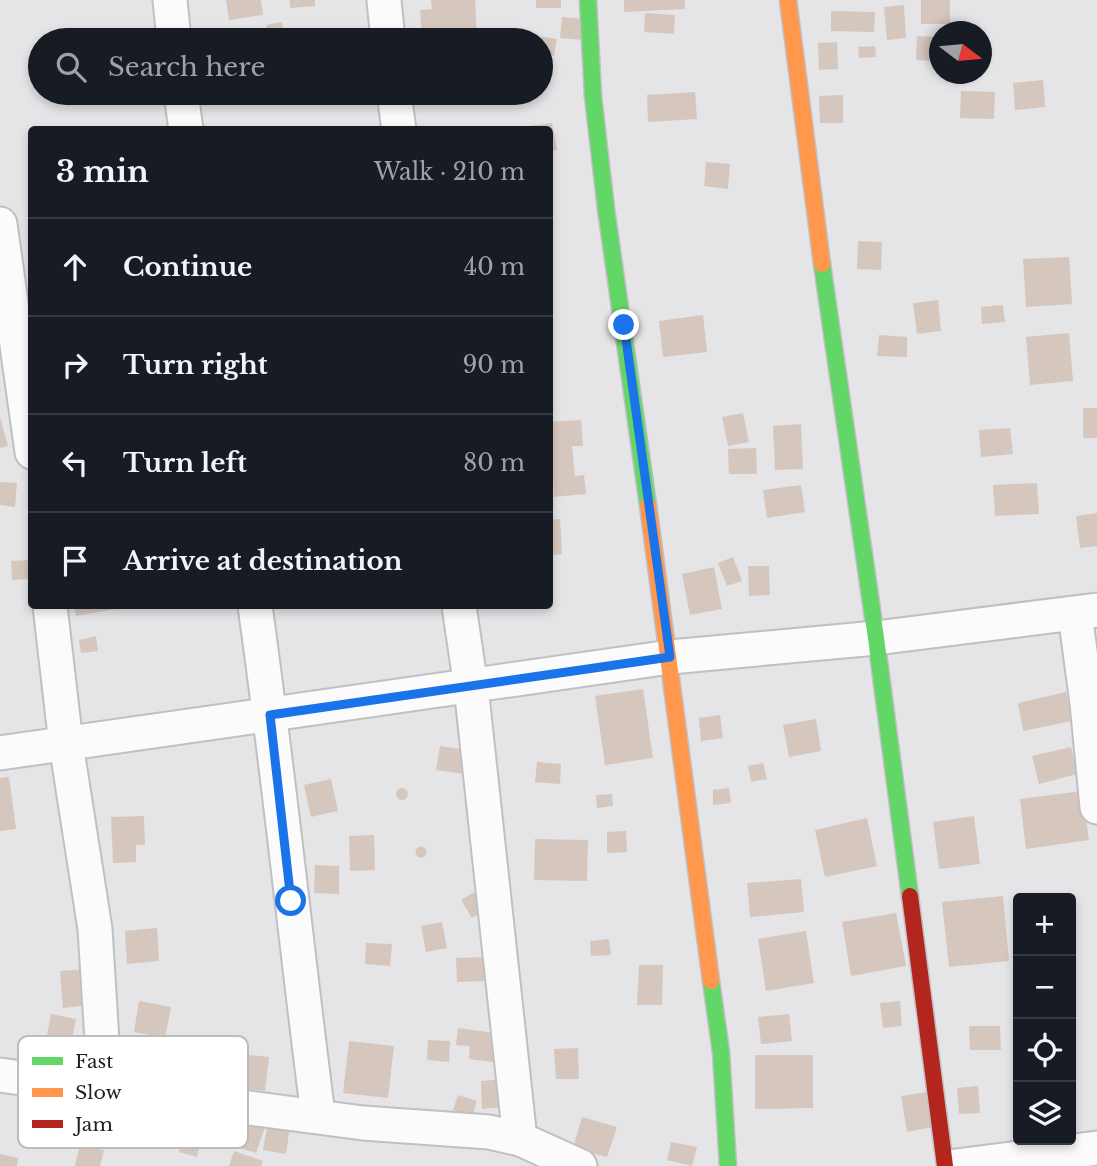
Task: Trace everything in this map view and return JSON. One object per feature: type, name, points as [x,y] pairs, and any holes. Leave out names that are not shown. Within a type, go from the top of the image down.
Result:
[{"type":"street","points":[[170,0],[173,28]]},
{"type":"street","points":[[384,0],[387,28]]},
{"type":"street","points":[[588,0],[593,96],[606,209],[670,657],[695,869],[721,1052],[728,1166]]},
{"type":"street","points":[[788,0],[945,1166]]},
{"type":"street","points":[[183,105],[185,126]]},
{"type":"street","points":[[396,105],[398,126]]},
{"type":"street","points":[[0,224],[28,424]]},
{"type":"street","points":[[50,609],[66,744],[95,929],[102,1036]]},
{"type":"street","points":[[255,609],[318,1115]]},
{"type":"street","points":[[459,609],[471,687],[520,1139]]},
{"type":"street","points":[[0,753],[670,657],[876,638],[1086,612],[1087,703],[1097,807]]},
{"type":"street","points":[[0,1075],[18,1077]]},
{"type":"street","points":[[248,1107],[363,1123],[489,1132],[520,1139],[580,1166]]},
{"type":"street","points":[[956,1166],[1097,1148]]},
{"type":"building","points":[[226,0],[261,0],[263,15],[229,20]]},
{"type":"building","points":[[290,0],[315,0],[315,6],[290,8]]},
{"type":"building","points":[[431,0],[475,0],[476,28],[421,28],[420,10],[432,9]]},
{"type":"building","points":[[536,0],[561,0],[561,8],[536,8]]},
{"type":"building","points":[[624,0],[685,0],[685,9],[624,12]]},
{"type":"building","points":[[921,0],[950,0],[950,21],[929,21],[929,24],[921,24]]},
{"type":"building","points":[[904,5],[906,38],[887,40],[884,7]]},
{"type":"building","points":[[831,11],[875,12],[874,32],[831,31]]},
{"type":"building","points":[[645,13],[675,15],[674,34],[644,32]]},
{"type":"building","points":[[562,17],[586,19],[584,40],[560,38]]},
{"type":"building","points":[[282,22],[283,28],[266,28],[266,25]]},
{"type":"building","points":[[917,36],[929,37],[929,61],[916,60]]},
{"type":"building","points":[[553,38],[557,39],[553,56]]},
{"type":"building","points":[[837,42],[838,69],[819,70],[818,43]]},
{"type":"building","points":[[875,46],[876,57],[859,58],[858,47]]},
{"type":"building","points":[[1043,80],[1045,107],[1015,110],[1013,83]]},
{"type":"building","points":[[961,91],[995,92],[994,119],[960,118]]},
{"type":"building","points":[[695,92],[697,119],[648,122],[647,95]]},
{"type":"building","points":[[843,95],[843,123],[820,123],[819,96]]},
{"type":"building","points":[[552,123],[553,126],[530,126]]},
{"type":"building","points":[[553,128],[557,150],[553,151]]},
{"type":"building","points":[[706,162],[730,164],[728,189],[704,186]]},
{"type":"building","points":[[858,241],[882,242],[881,270],[857,269]]},
{"type":"building","points":[[1069,257],[1072,304],[1026,307],[1023,259]]},
{"type":"building","points":[[938,300],[941,331],[917,334],[913,303]]},
{"type":"building","points":[[1003,305],[1005,322],[982,324],[981,307]]},
{"type":"building","points":[[703,315],[707,352],[663,357],[659,321]]},
{"type":"building","points":[[1069,333],[1073,381],[1030,385],[1026,337]]},
{"type":"building","points":[[879,335],[907,337],[907,357],[877,356]]},
{"type":"building","points":[[1083,408],[1097,408],[1097,438],[1083,438]]},
{"type":"building","points":[[743,413],[749,442],[728,446],[722,417]]},
{"type":"building","points":[[0,417],[8,446],[0,448]]},
{"type":"building","points":[[581,420],[583,446],[572,446],[575,476],[584,475],[586,494],[554,497],[553,422]]},
{"type":"building","points":[[801,424],[803,469],[775,470],[773,426]]},
{"type":"building","points":[[1010,428],[1013,454],[981,457],[979,430]]},
{"type":"building","points":[[756,448],[757,474],[729,474],[728,449]]},
{"type":"building","points":[[0,482],[17,483],[15,507],[0,505]]},
{"type":"building","points":[[1037,483],[1039,514],[995,516],[993,485]]},
{"type":"building","points":[[801,485],[805,512],[767,518],[763,490]]},
{"type":"building","points":[[1097,513],[1097,546],[1080,548],[1076,516]]},
{"type":"building","points":[[560,519],[562,554],[553,555],[553,520]]},
{"type":"building","points":[[733,557],[742,581],[727,586],[718,563]]},
{"type":"building","points":[[28,560],[28,579],[12,580],[11,561]]},
{"type":"building","points":[[748,566],[769,566],[770,595],[749,596]]},
{"type":"building","points":[[714,567],[722,609],[690,615],[682,574]]},
{"type":"building","points":[[75,609],[116,609],[76,616]]},
{"type":"building","points":[[96,636],[98,651],[81,653],[79,640]]},
{"type":"building","points":[[643,689],[653,758],[605,765],[595,696]]},
{"type":"building","points":[[1066,692],[1072,721],[1023,731],[1018,703]]},
{"type":"building","points":[[720,715],[723,738],[701,741],[699,718]]},
{"type":"building","points":[[816,719],[821,751],[789,757],[783,725]]},
{"type":"building","points":[[440,746],[468,750],[464,774],[436,770]]},
{"type":"building","points":[[1071,747],[1077,774],[1039,784],[1032,756]]},
{"type":"building","points":[[537,762],[561,764],[560,784],[535,782]]},
{"type":"building","points":[[763,763],[767,779],[751,782],[748,766]]},
{"type":"building","points":[[9,777],[16,829],[0,831],[0,778]]},
{"type":"building","points":[[331,779],[338,811],[311,817],[304,785]]},
{"type":"building","points":[[402,788],[408,794],[402,800],[396,794]]},
{"type":"building","points":[[729,788],[731,803],[713,805],[713,790]]},
{"type":"building","points":[[1082,791],[1089,840],[1026,849],[1020,799]]},
{"type":"building","points":[[612,794],[613,806],[597,808],[596,795]]},
{"type":"building","points":[[144,816],[145,845],[136,845],[136,862],[113,863],[111,817]]},
{"type":"building","points":[[974,816],[980,864],[939,869],[933,822]]},
{"type":"building","points":[[867,818],[877,866],[825,877],[815,830]]},
{"type":"building","points":[[626,831],[627,852],[607,853],[607,832]]},
{"type":"building","points":[[374,835],[375,870],[350,871],[349,836]]},
{"type":"building","points":[[535,839],[588,840],[587,881],[534,880]]},
{"type":"building","points":[[421,847],[425,848],[425,856],[421,857],[417,856],[416,852],[417,848]]},
{"type":"building","points":[[315,865],[339,866],[339,894],[314,893]]},
{"type":"building","points":[[801,879],[804,912],[750,917],[747,883]]},
{"type":"building","points":[[476,891],[486,909],[472,918],[461,900]]},
{"type":"building","points":[[1003,896],[1009,961],[949,967],[942,902]]},
{"type":"building","points":[[896,913],[906,966],[851,976],[842,922]]},
{"type":"building","points":[[442,922],[447,948],[426,952],[421,926]]},
{"type":"building","points":[[157,928],[159,961],[127,964],[125,931]]},
{"type":"building","points":[[806,931],[814,983],[766,991],[758,939]]},
{"type":"building","points":[[609,939],[611,955],[591,956],[590,941]]},
{"type":"building","points":[[366,943],[392,944],[390,966],[365,964]]},
{"type":"building","points":[[488,957],[488,981],[457,982],[456,958]]},
{"type":"building","points":[[639,965],[663,965],[662,1005],[637,1005]]},
{"type":"building","points":[[87,969],[90,1005],[63,1008],[60,971]]},
{"type":"building","points":[[139,1001],[171,1007],[165,1036],[134,1032]]},
{"type":"building","points":[[900,1001],[902,1026],[883,1028],[880,1003]]},
{"type":"building","points":[[51,1014],[76,1019],[73,1036],[47,1036]]},
{"type":"building","points":[[789,1014],[792,1041],[761,1044],[758,1017]]},
{"type":"building","points":[[969,1026],[1000,1026],[1001,1050],[970,1050]]},
{"type":"building","points":[[458,1028],[503,1034],[500,1063],[469,1059],[470,1046],[456,1045]]},
{"type":"building","points":[[428,1040],[450,1041],[449,1062],[427,1060]]},
{"type":"building","points":[[349,1041],[394,1046],[388,1098],[343,1093]]},
{"type":"building","points":[[578,1048],[579,1079],[556,1079],[554,1049]]},
{"type":"building","points":[[248,1055],[269,1057],[265,1091],[248,1089]]},
{"type":"building","points":[[755,1055],[813,1055],[813,1108],[755,1109]]},
{"type":"building","points":[[504,1079],[506,1107],[482,1109],[481,1081]]},
{"type":"building","points":[[978,1086],[980,1113],[959,1114],[957,1088]]},
{"type":"building","points":[[926,1092],[933,1127],[907,1132],[901,1096]]},
{"type":"building","points":[[458,1095],[477,1101],[472,1117],[453,1110]]},
{"type":"building","points":[[582,1117],[617,1127],[607,1157],[573,1148]]},
{"type":"building","points":[[248,1121],[265,1127],[256,1153],[240,1148],[248,1148]]},
{"type":"building","points":[[268,1122],[290,1126],[286,1154],[263,1150]]},
{"type":"building","points":[[671,1142],[697,1147],[692,1166],[667,1160]]},
{"type":"building","points":[[79,1148],[104,1150],[100,1166],[75,1166]]},
{"type":"building","points":[[180,1148],[199,1148],[197,1157],[179,1152]]},
{"type":"building","points":[[234,1151],[263,1161],[261,1166],[229,1166]]},
{"type":"building","points":[[0,1154],[18,1158],[17,1166],[0,1166]]},
{"type":"traffic: fast","points":[[588,0],[593,96],[606,209],[648,505]]},
{"type":"traffic: fast","points":[[822,264],[910,896]]},
{"type":"traffic: fast","points":[[711,981],[721,1052],[728,1166]]},
{"type":"traffic: slow","points":[[788,0],[822,264]]},
{"type":"traffic: slow","points":[[648,505],[711,981]]},
{"type":"traffic: jam","points":[[910,896],[945,1166]]},
{"type":"route","points":[[291,901],[270,715],[670,657],[624,325]]}]
